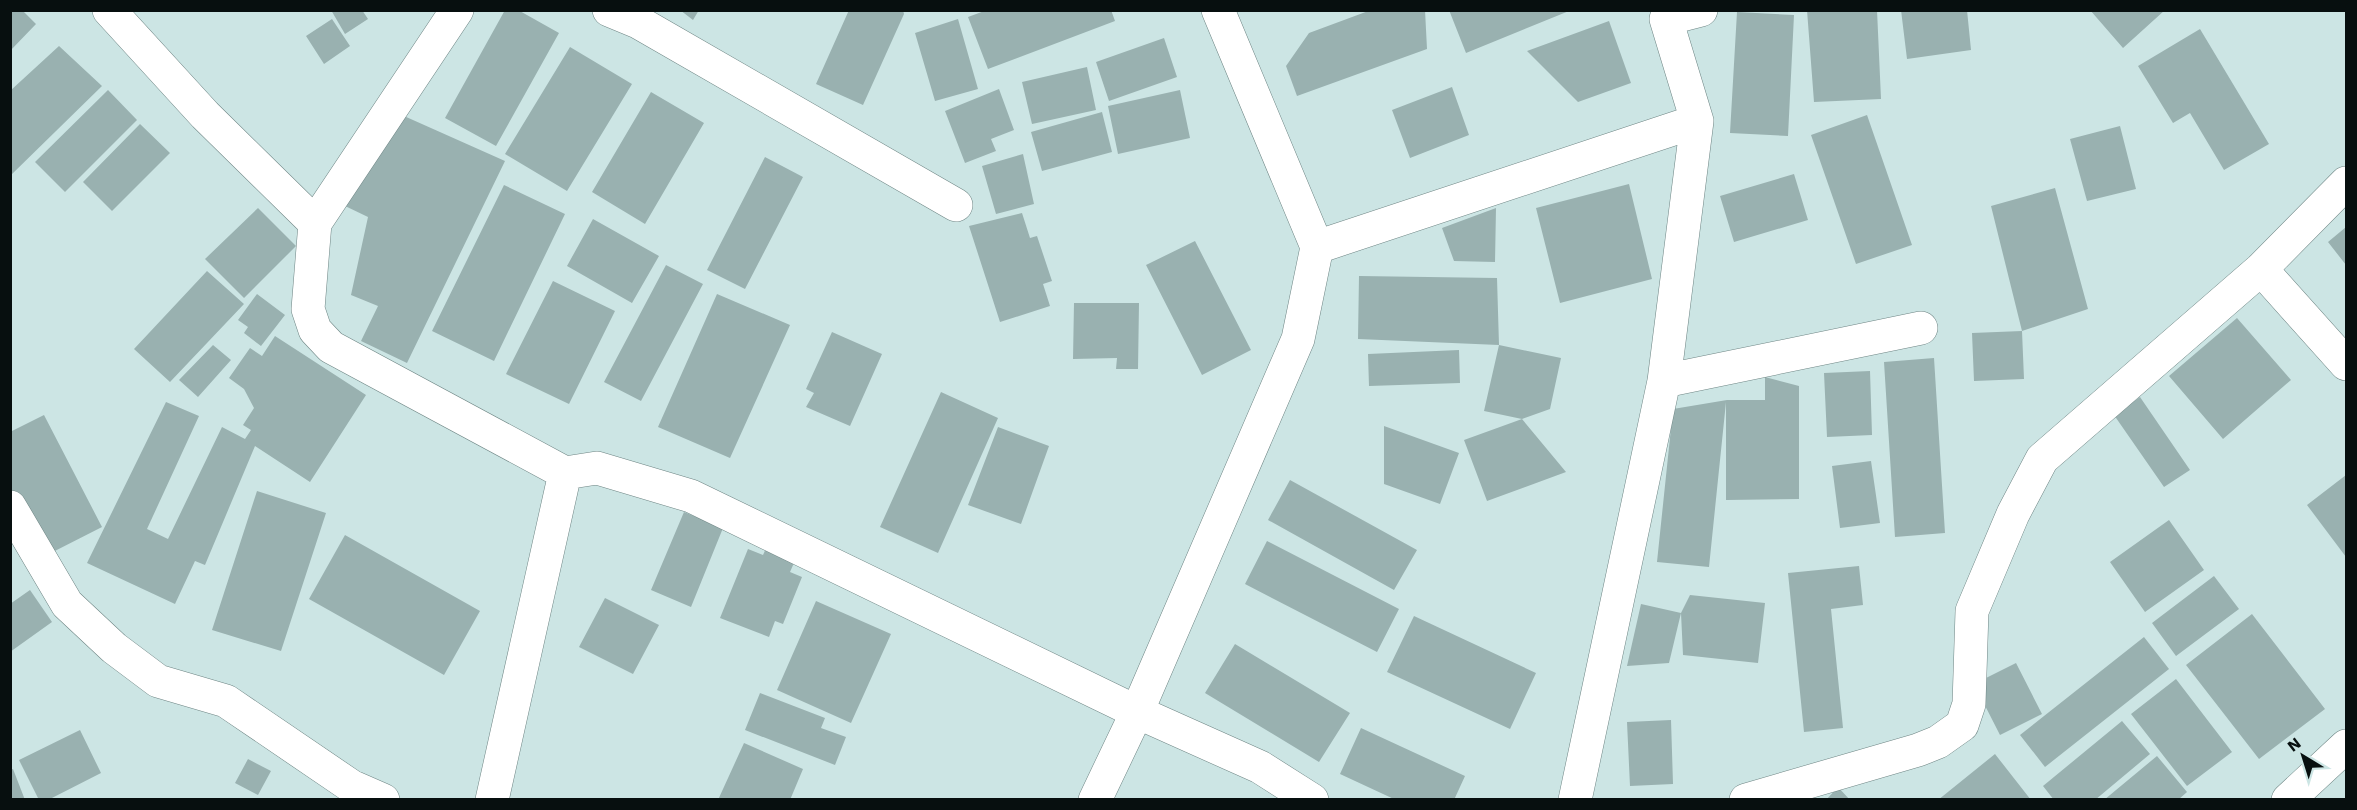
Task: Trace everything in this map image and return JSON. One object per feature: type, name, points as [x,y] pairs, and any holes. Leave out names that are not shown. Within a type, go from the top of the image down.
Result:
[{"type":"street","points":[[109,10],[205,115],[315,223]]},
{"type":"street","points":[[457,10],[315,223],[308,309],[315,330],[331,347],[565,473],[597,468],[691,496],[1137,712],[1260,767],[1312,800]]},
{"type":"street","points":[[609,10],[638,22],[956,205]]},
{"type":"street","points":[[1095,800],[1137,712],[1298,339],[1317,247],[1218,10]]},
{"type":"street","points":[[1575,800],[1664,381],[1697,122],[1665,15],[1701,10]]},
{"type":"street","points":[[1317,247],[1697,122]]},
{"type":"street","points":[[1746,800],[1918,750],[1938,742],[1962,725],[1969,704],[1972,611],[2013,514],[2042,459],[2261,269],[2346,183]]},
{"type":"street","points":[[2261,269],[2346,364]]},
{"type":"street","points":[[1664,381],[1921,328]]},
{"type":"street","points":[[492,800],[565,473]]},
{"type":"street","points":[[10,507],[67,604],[114,648],[158,681],[226,701],[351,786],[383,800]]},
{"type":"street","points":[[2288,800],[2346,746]]},
{"type":"building","points":[[10,10],[22,10],[36,24],[10,51]]},
{"type":"building","points":[[331,10],[362,10],[368,19],[345,34]]},
{"type":"building","points":[[505,10],[518,10],[559,33],[496,146],[445,118]]},
{"type":"building","points":[[680,10],[699,10],[693,20]]},
{"type":"building","points":[[849,10],[903,10],[904,14],[863,105],[816,84]]},
{"type":"building","points":[[987,10],[1111,10],[1115,21],[988,69],[968,17]]},
{"type":"building","points":[[1371,10],[1425,10],[1427,49],[1297,96],[1286,66],[1309,33]]},
{"type":"building","points":[[1449,10],[1569,10],[1569,11],[1466,53]]},
{"type":"building","points":[[1807,10],[1877,10],[1881,99],[1814,102]]},
{"type":"building","points":[[1901,10],[1967,10],[1971,50],[1907,59]]},
{"type":"building","points":[[2090,10],[2165,10],[2123,48]]},
{"type":"building","points":[[1737,12],[1794,15],[1788,136],[1730,133]]},
{"type":"building","points":[[332,19],[350,46],[324,64],[306,36]]},
{"type":"building","points":[[958,19],[978,89],[935,101],[915,33]]},
{"type":"building","points":[[1609,21],[1631,83],[1578,102],[1527,51]]},
{"type":"building","points":[[2200,29],[2269,144],[2224,170],[2190,113],[2173,123],[2138,66]]},
{"type":"building","points":[[1164,38],[1177,77],[1109,101],[1096,62]]},
{"type":"building","points":[[59,46],[102,86],[10,176],[10,91]]},
{"type":"building","points":[[570,47],[632,84],[567,191],[505,154]]},
{"type":"building","points":[[1087,67],[1096,110],[1032,124],[1022,82]]},
{"type":"building","points":[[1452,87],[1469,135],[1410,158],[1392,110]]},
{"type":"building","points":[[999,89],[1014,130],[991,139],[996,151],[965,163],[945,111]]},
{"type":"building","points":[[108,90],[137,120],[65,192],[35,162]]},
{"type":"building","points":[[1180,90],[1190,138],[1118,154],[1108,106]]},
{"type":"building","points":[[651,92],[704,123],[645,224],[592,192]]},
{"type":"building","points":[[395,112],[505,161],[407,363],[361,341],[378,306],[351,295],[368,217],[343,205]]},
{"type":"building","points":[[1102,112],[1112,152],[1042,171],[1031,132]]},
{"type":"building","points":[[1867,115],[1912,245],[1856,264],[1811,135]]},
{"type":"building","points":[[140,124],[170,153],[112,211],[83,182]]},
{"type":"building","points":[[2120,126],[2136,189],[2087,201],[2070,139]]},
{"type":"building","points":[[1023,154],[1034,204],[996,214],[982,166]]},
{"type":"building","points":[[765,157],[803,177],[745,289],[707,270]]},
{"type":"building","points":[[1794,174],[1808,220],[1734,242],[1720,196]]},
{"type":"building","points":[[1629,184],[1652,279],[1560,303],[1536,208]]},
{"type":"building","points":[[504,185],[565,214],[494,361],[432,331]]},
{"type":"building","points":[[2055,188],[2088,309],[2022,331],[1991,206]]},
{"type":"building","points":[[258,208],[296,246],[244,298],[205,259]]},
{"type":"building","points":[[1496,208],[1495,262],[1454,261],[1442,228]]},
{"type":"building","points":[[1022,213],[1030,238],[1037,236],[1052,281],[1043,284],[1050,306],[1000,322],[969,226]]},
{"type":"building","points":[[593,219],[659,256],[632,303],[567,266]]},
{"type":"building","points":[[2346,227],[2346,265],[2328,242]]},
{"type":"building","points":[[1195,241],[1251,350],[1202,375],[1146,265]]},
{"type":"building","points":[[666,265],[703,284],[641,401],[604,382]]},
{"type":"building","points":[[207,271],[244,304],[170,382],[134,349]]},
{"type":"building","points":[[1359,276],[1497,278],[1499,345],[1358,339]]},
{"type":"building","points":[[553,281],[615,311],[569,404],[506,374]]},
{"type":"building","points":[[257,294],[285,315],[261,346],[244,333],[248,327],[238,320]]},
{"type":"building","points":[[717,294],[790,325],[730,458],[658,427]]},
{"type":"building","points":[[1074,303],[1139,303],[1138,369],[1116,369],[1117,358],[1073,359]]},
{"type":"building","points":[[2237,318],[2291,380],[2223,439],[2169,376]]},
{"type":"building","points":[[2022,331],[2024,379],[1974,381],[1972,333]]},
{"type":"building","points":[[832,332],[882,354],[850,426],[806,407],[814,393],[806,389]]},
{"type":"building","points":[[275,336],[366,395],[310,482],[255,446],[205,565],[195,561],[175,604],[87,563],[166,402],[199,416],[147,529],[168,539],[222,427],[245,439],[251,430],[243,425],[254,408],[244,389],[229,378],[250,348],[262,356]]},
{"type":"building","points":[[213,345],[231,360],[198,397],[179,380]]},
{"type":"building","points":[[1499,345],[1561,358],[1550,409],[1522,419],[1484,411]]},
{"type":"building","points":[[1459,350],[1460,383],[1369,386],[1368,354]]},
{"type":"building","points":[[1934,358],[1945,533],[1895,537],[1884,362]]},
{"type":"building","points":[[1870,371],[1872,435],[1827,437],[1824,373]]},
{"type":"building","points":[[1765,377],[1799,386],[1799,499],[1726,500],[1726,402],[1709,567],[1657,562],[1673,409],[1727,400],[1765,400]]},
{"type":"building","points":[[941,392],[998,418],[938,553],[880,527]]},
{"type":"building","points":[[2140,397],[2190,470],[2164,487],[2114,415]]},
{"type":"building","points":[[44,415],[102,527],[43,557],[10,494],[10,432]]},
{"type":"building","points":[[1522,419],[1566,472],[1487,501],[1464,440]]},
{"type":"building","points":[[1384,426],[1459,453],[1440,504],[1384,484]]},
{"type":"building","points":[[998,427],[1049,446],[1021,524],[968,505]]},
{"type":"building","points":[[1871,461],[1880,523],[1840,528],[1832,466]]},
{"type":"building","points":[[2346,475],[2346,557],[2307,505]]},
{"type":"building","points":[[1290,480],[1417,550],[1394,590],[1268,520]]},
{"type":"building","points":[[257,491],[326,513],[281,651],[212,630]]},
{"type":"building","points":[[684,512],[723,528],[691,607],[651,590]]},
{"type":"building","points":[[2169,520],[2204,570],[2145,612],[2110,562]]},
{"type":"building","points":[[345,535],[480,611],[444,675],[309,599]]},
{"type":"building","points":[[1267,541],[1399,609],[1377,652],[1245,584]]},
{"type":"building","points":[[768,544],[797,556],[790,572],[802,577],[783,624],[775,621],[769,637],[720,618],[748,549],[763,555]]},
{"type":"building","points":[[1859,566],[1863,605],[1831,609],[1843,728],[1804,732],[1788,573]]},
{"type":"building","points":[[2214,576],[2239,609],[2176,656],[2152,623]]},
{"type":"building","points":[[30,590],[52,622],[10,652],[10,604]]},
{"type":"building","points":[[1690,595],[1765,603],[1758,663],[1683,655],[1681,613]]},
{"type":"building","points":[[605,598],[659,625],[633,674],[579,647]]},
{"type":"building","points":[[816,601],[891,634],[851,723],[777,690]]},
{"type":"building","points":[[1641,604],[1681,613],[1669,663],[1627,666]]},
{"type":"building","points":[[2252,614],[2325,709],[2259,759],[2186,665]]},
{"type":"building","points":[[1414,616],[1536,673],[1510,729],[1387,672]]},
{"type":"building","points":[[2144,637],[2169,669],[2045,767],[2020,735]]},
{"type":"building","points":[[1235,644],[1350,713],[1319,762],[1205,693]]},
{"type":"building","points":[[2016,663],[2042,714],[2000,735],[1974,684]]},
{"type":"building","points":[[2176,679],[2232,752],[2187,786],[2131,714]]},
{"type":"building","points":[[760,693],[825,718],[821,728],[846,737],[835,765],[745,730]]},
{"type":"building","points":[[1671,720],[1673,784],[1630,786],[1627,722]]},
{"type":"building","points":[[2122,721],[2150,754],[2095,800],[2054,800],[2043,786]]},
{"type":"building","points":[[1361,728],[1465,776],[1454,800],[1396,800],[1340,774]]},
{"type":"building","points":[[80,730],[101,773],[48,800],[39,800],[19,760]]},
{"type":"building","points":[[744,743],[803,769],[790,800],[718,800]]},
{"type":"building","points":[[1995,754],[2031,800],[1938,800]]},
{"type":"building","points":[[2157,756],[2187,792],[2178,800],[2104,800]]},
{"type":"building","points":[[248,759],[271,771],[258,795],[235,783]]},
{"type":"building","points":[[13,769],[25,800],[10,800],[10,770]]},
{"type":"building","points":[[1838,787],[1850,800],[1826,800]]}]
